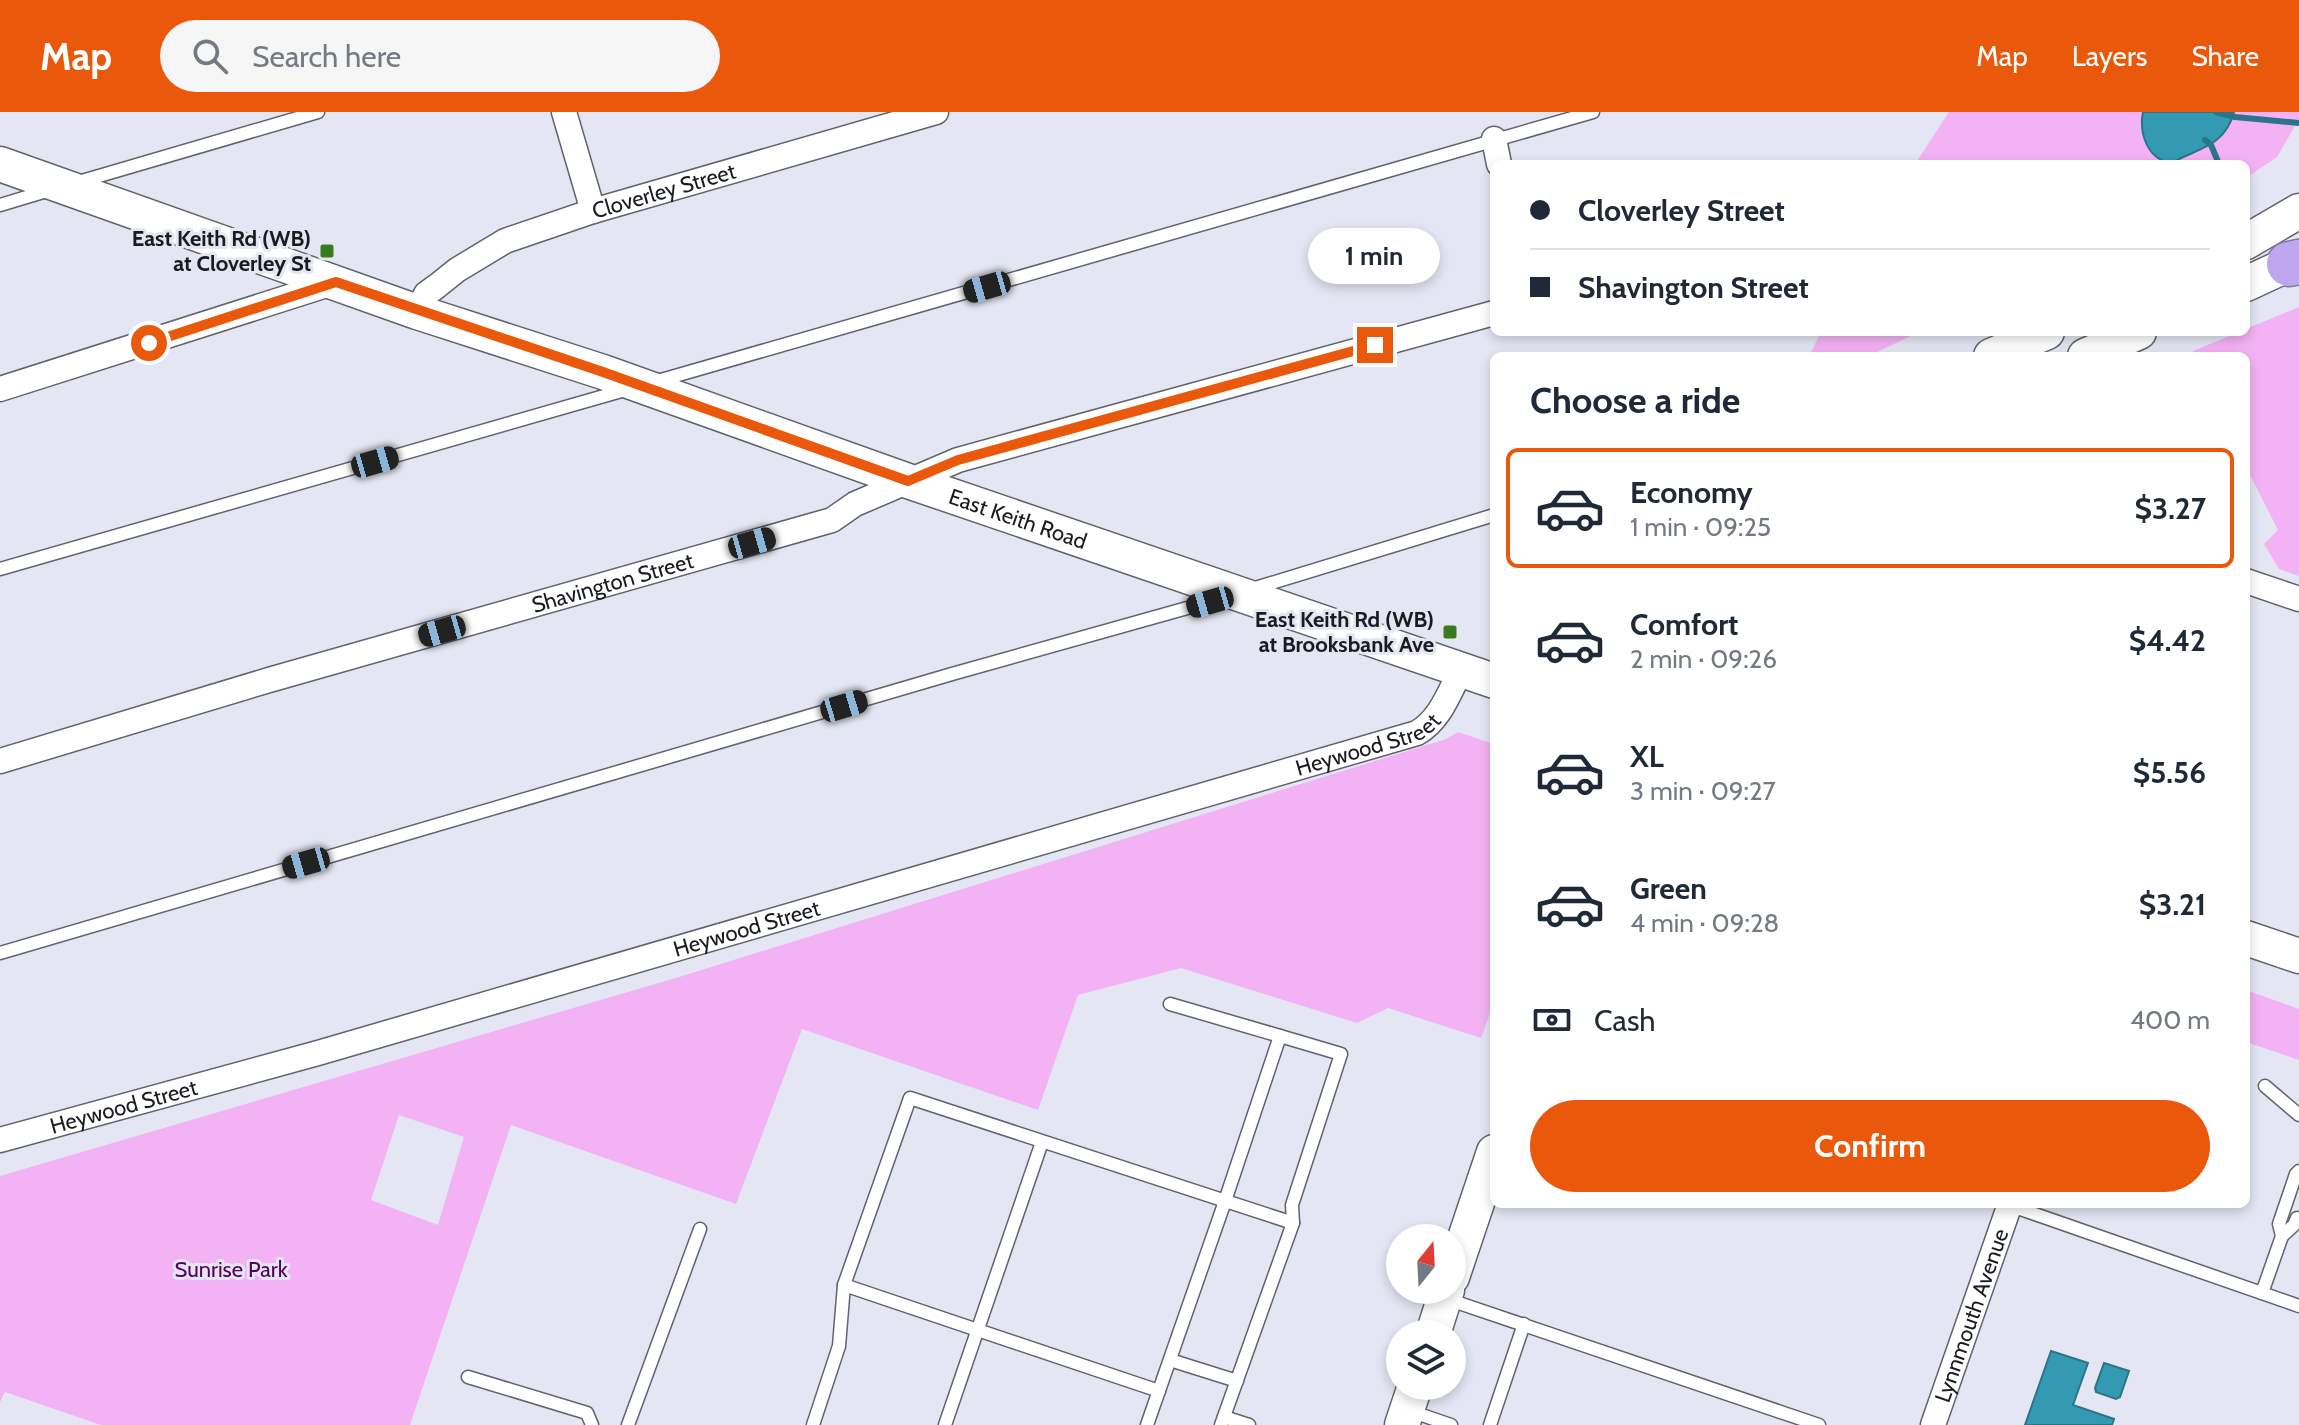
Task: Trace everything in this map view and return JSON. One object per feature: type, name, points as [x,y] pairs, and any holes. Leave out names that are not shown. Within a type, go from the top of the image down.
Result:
[{"type":"main road","name":"East Keith Road","points":[[0,164],[417,312],[1490,680]]},
{"type":"main road","points":[[2250,240],[2299,211]]},
{"type":"main road","points":[[2250,282],[2296,261]]},
{"type":"main road","points":[[2000,352],[2038,336]]},
{"type":"main road","points":[[2094,352],[2130,336]]},
{"type":"main road","points":[[2250,939],[2299,956]]},
{"type":"main road","points":[[1466,1235],[1490,1164]]},
{"type":"street","points":[[564,112],[593,211]]},
{"type":"street","name":"Cloverley Street","points":[[417,312],[426,294],[457,270],[505,241],[593,211],[936,112]]},
{"type":"street","points":[[1494,139],[1498,160]]},
{"type":"street","points":[[0,389],[336,282]]},
{"type":"street","name":"Shavington Street","points":[[0,761],[284,676],[832,520],[855,504],[958,460],[1490,314]]},
{"type":"street","points":[[2250,582],[2299,599]]},
{"type":"street","name":"Heywood Street","points":[[0,1140],[318,1053],[1417,733],[1429,727],[1436,718],[1461,670]]},
{"type":"street","name":"Lynnmouth Avenue","points":[[1933,1425],[2008,1208]]},
{"type":"lane","points":[[0,205],[318,112]]},
{"type":"lane","points":[[0,569],[689,374],[1593,112]]},
{"type":"lane","points":[[0,953],[952,674],[1238,594],[1490,516]]},
{"type":"lane","points":[[1170,1004],[1341,1054],[1292,1205],[1293,1223],[1222,1421],[1249,1425]]},
{"type":"lane","points":[[1147,1425],[1280,1036]]},
{"type":"lane","points":[[2265,1086],[2299,1115]]},
{"type":"lane","points":[[813,1425],[839,1346],[844,1285],[910,1098],[1293,1223]]},
{"type":"lane","points":[[945,1425],[1042,1142]]},
{"type":"lane","points":[[2282,1236],[2279,1224],[2299,1171]]},
{"type":"lane","points":[[2020,1208],[2299,1306]]},
{"type":"lane","points":[[2262,1293],[2282,1236],[2297,1218]]},
{"type":"lane","points":[[628,1425],[700,1229]]},
{"type":"lane","points":[[844,1285],[1159,1391]]},
{"type":"lane","points":[[1466,1297],[1524,1324],[1819,1425]]},
{"type":"lane","points":[[1490,1425],[1524,1324]]},
{"type":"lane","points":[[1170,1360],[1237,1381]]},
{"type":"lane","points":[[468,1377],[587,1413],[592,1425]]},
{"type":"lane","points":[[1408,1407],[1451,1425]]},
{"type":"green space","points":[[1949,112],[2299,112],[2299,119],[2277,157],[2250,175],[2250,160],[1918,160]]},
{"type":"green space","points":[[2299,307],[2299,576],[2279,569],[2264,544],[2278,530],[2250,475],[2250,352],[2193,351],[2229,336],[2250,336],[2250,327]]},
{"type":"green space","points":[[1819,336],[1911,336],[1877,352],[1811,352]]},
{"type":"green space","name":"Sunrise Park","points":[[1458,732],[1490,743],[1490,1013],[1481,1038],[1388,1008],[1357,1023],[1181,968],[1078,995],[1038,1110],[802,1029],[736,1204],[511,1125],[410,1425],[101,1425],[5,1392],[0,1402],[0,1176],[679,977],[1446,739]],"holes":[[[399,1115],[464,1137],[438,1225],[371,1200]]]},
{"type":"green space","points":[[2250,991],[2299,1009],[2299,1060],[2250,1043]]},
{"type":"water","points":[[2143,112],[2234,112],[2224,132],[2210,145],[2177,160],[2162,160],[2156,156],[2146,144],[2142,128]]},
{"type":"water","points":[[2051,1351],[2088,1363],[2073,1405],[2114,1419],[2112,1425],[2025,1425]]},
{"type":"water","points":[[2104,1363],[2129,1371],[2120,1397],[2116,1399],[2096,1392]]},
{"type":"waterway","points":[[2216,112],[2235,117],[2299,123]]},
{"type":"waterway","points":[[2205,140],[2211,145],[2217,160]]},
{"type":"place","name":"East Keith Rd (WB) at Cloverley St","points":[[327,251]]},
{"type":"place","name":"East Keith Rd (WB) at Brooksbank Ave","points":[[1450,632]]},
{"type":"route","points":[[149,343],[336,282],[417,312],[603,372],[908,481],[958,460],[1375,345]]}]
